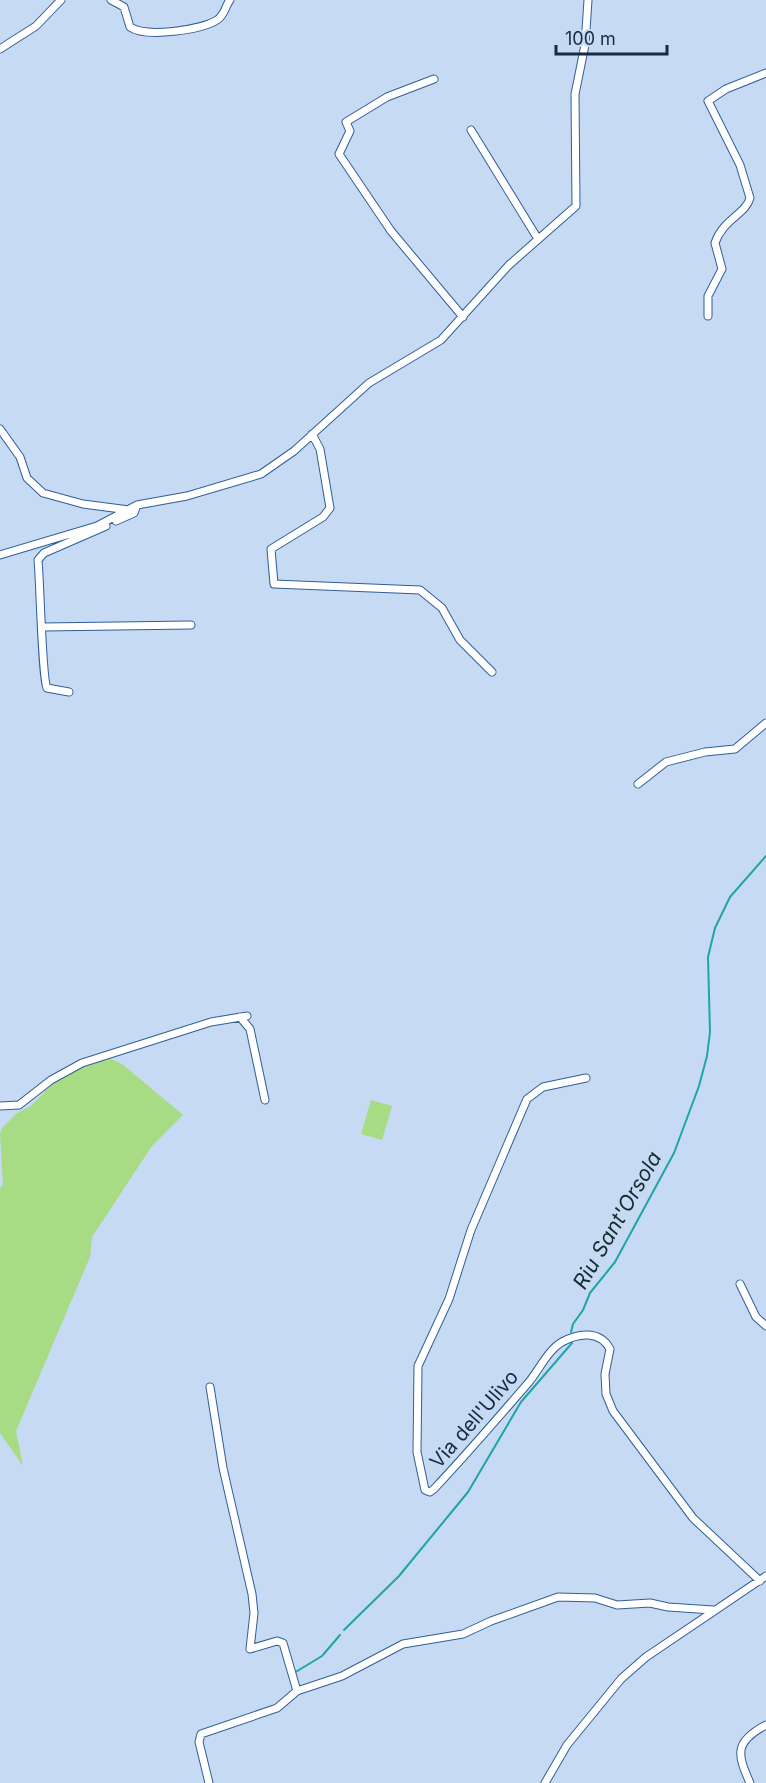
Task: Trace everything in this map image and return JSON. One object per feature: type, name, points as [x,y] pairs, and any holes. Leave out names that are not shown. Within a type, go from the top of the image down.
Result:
[{"type":"street","points":[[0,49],[36,26],[61,0]]},
{"type":"street","points":[[111,0],[124,7],[130,27],[145,32],[199,27],[221,17],[230,0]]},
{"type":"street","points":[[0,555],[97,526],[137,506],[187,496],[261,474],[312,434],[369,382],[441,340],[509,265],[576,206],[575,94],[585,45],[588,0]]},
{"type":"street","points":[[708,316],[708,296],[722,269],[715,248],[717,236],[728,220],[746,207],[750,198],[740,165],[708,101],[726,89],[766,73]]},
{"type":"street","points":[[434,79],[387,97],[346,122],[350,131],[339,154],[391,231],[463,317]]},
{"type":"street","points":[[471,130],[538,239]]},
{"type":"street","points":[[0,429],[20,457],[27,478],[43,493],[83,504],[129,510]]},
{"type":"street","points":[[312,434],[320,449],[330,508],[324,517],[271,549],[274,584],[420,590],[442,608],[460,640],[492,672]]},
{"type":"street","points":[[69,692],[52,690],[45,685],[38,560],[44,553],[87,536],[134,513],[137,506]]},
{"type":"street","points":[[43,627],[190,626]]},
{"type":"street","points":[[638,784],[666,762],[735,749],[766,723]]},
{"type":"street","points":[[0,1106],[19,1105],[51,1080],[82,1064],[211,1022],[244,1017],[250,1029],[265,1100]]},
{"type":"street","name":"Via dell'Ulivo","points":[[586,1078],[543,1087],[527,1099],[471,1230],[449,1299],[418,1366],[417,1452],[425,1490],[430,1492],[434,1489],[561,1342],[590,1334],[601,1338],[610,1349],[605,1374],[606,1394],[625,1429],[693,1518],[763,1578]]},
{"type":"street","points":[[740,1284],[756,1317],[766,1326]]},
{"type":"street","points":[[210,1387],[223,1468],[252,1594],[254,1613],[250,1649],[277,1641],[283,1643],[297,1690]]},
{"type":"street","points":[[545,1783],[567,1745],[621,1679],[646,1657],[763,1578]]},
{"type":"street","points":[[209,1783],[199,1742],[201,1734],[277,1708],[297,1690],[342,1676],[414,1640],[463,1634],[491,1621],[558,1597],[596,1598],[617,1605],[650,1603],[669,1607],[713,1610]]},
{"type":"street","points":[[750,1783],[739,1755],[741,1748],[766,1725]]},
{"type":"green space","points":[[105,1056],[122,1064],[183,1115],[152,1146],[92,1237],[90,1257],[16,1431],[23,1466],[0,1433],[0,1188],[3,1184],[0,1134],[2,1128],[17,1113],[31,1106],[63,1073]]},
{"type":"green space","points":[[371,1100],[392,1106],[382,1140],[361,1134]]},
{"type":"waterway","name":"Riu Sant'Orsola","points":[[571,1332],[590,1293],[615,1262],[674,1153],[699,1086],[707,1056],[710,1032],[708,957],[715,928],[730,897],[766,856]]},
{"type":"waterway","name":"Riu Sant'Orsola","points":[[344,1630],[399,1576],[468,1492],[521,1402],[572,1343]]},
{"type":"waterway","name":"Riu Sant'Orsola","points":[[294,1673],[322,1656],[340,1635]]}]
